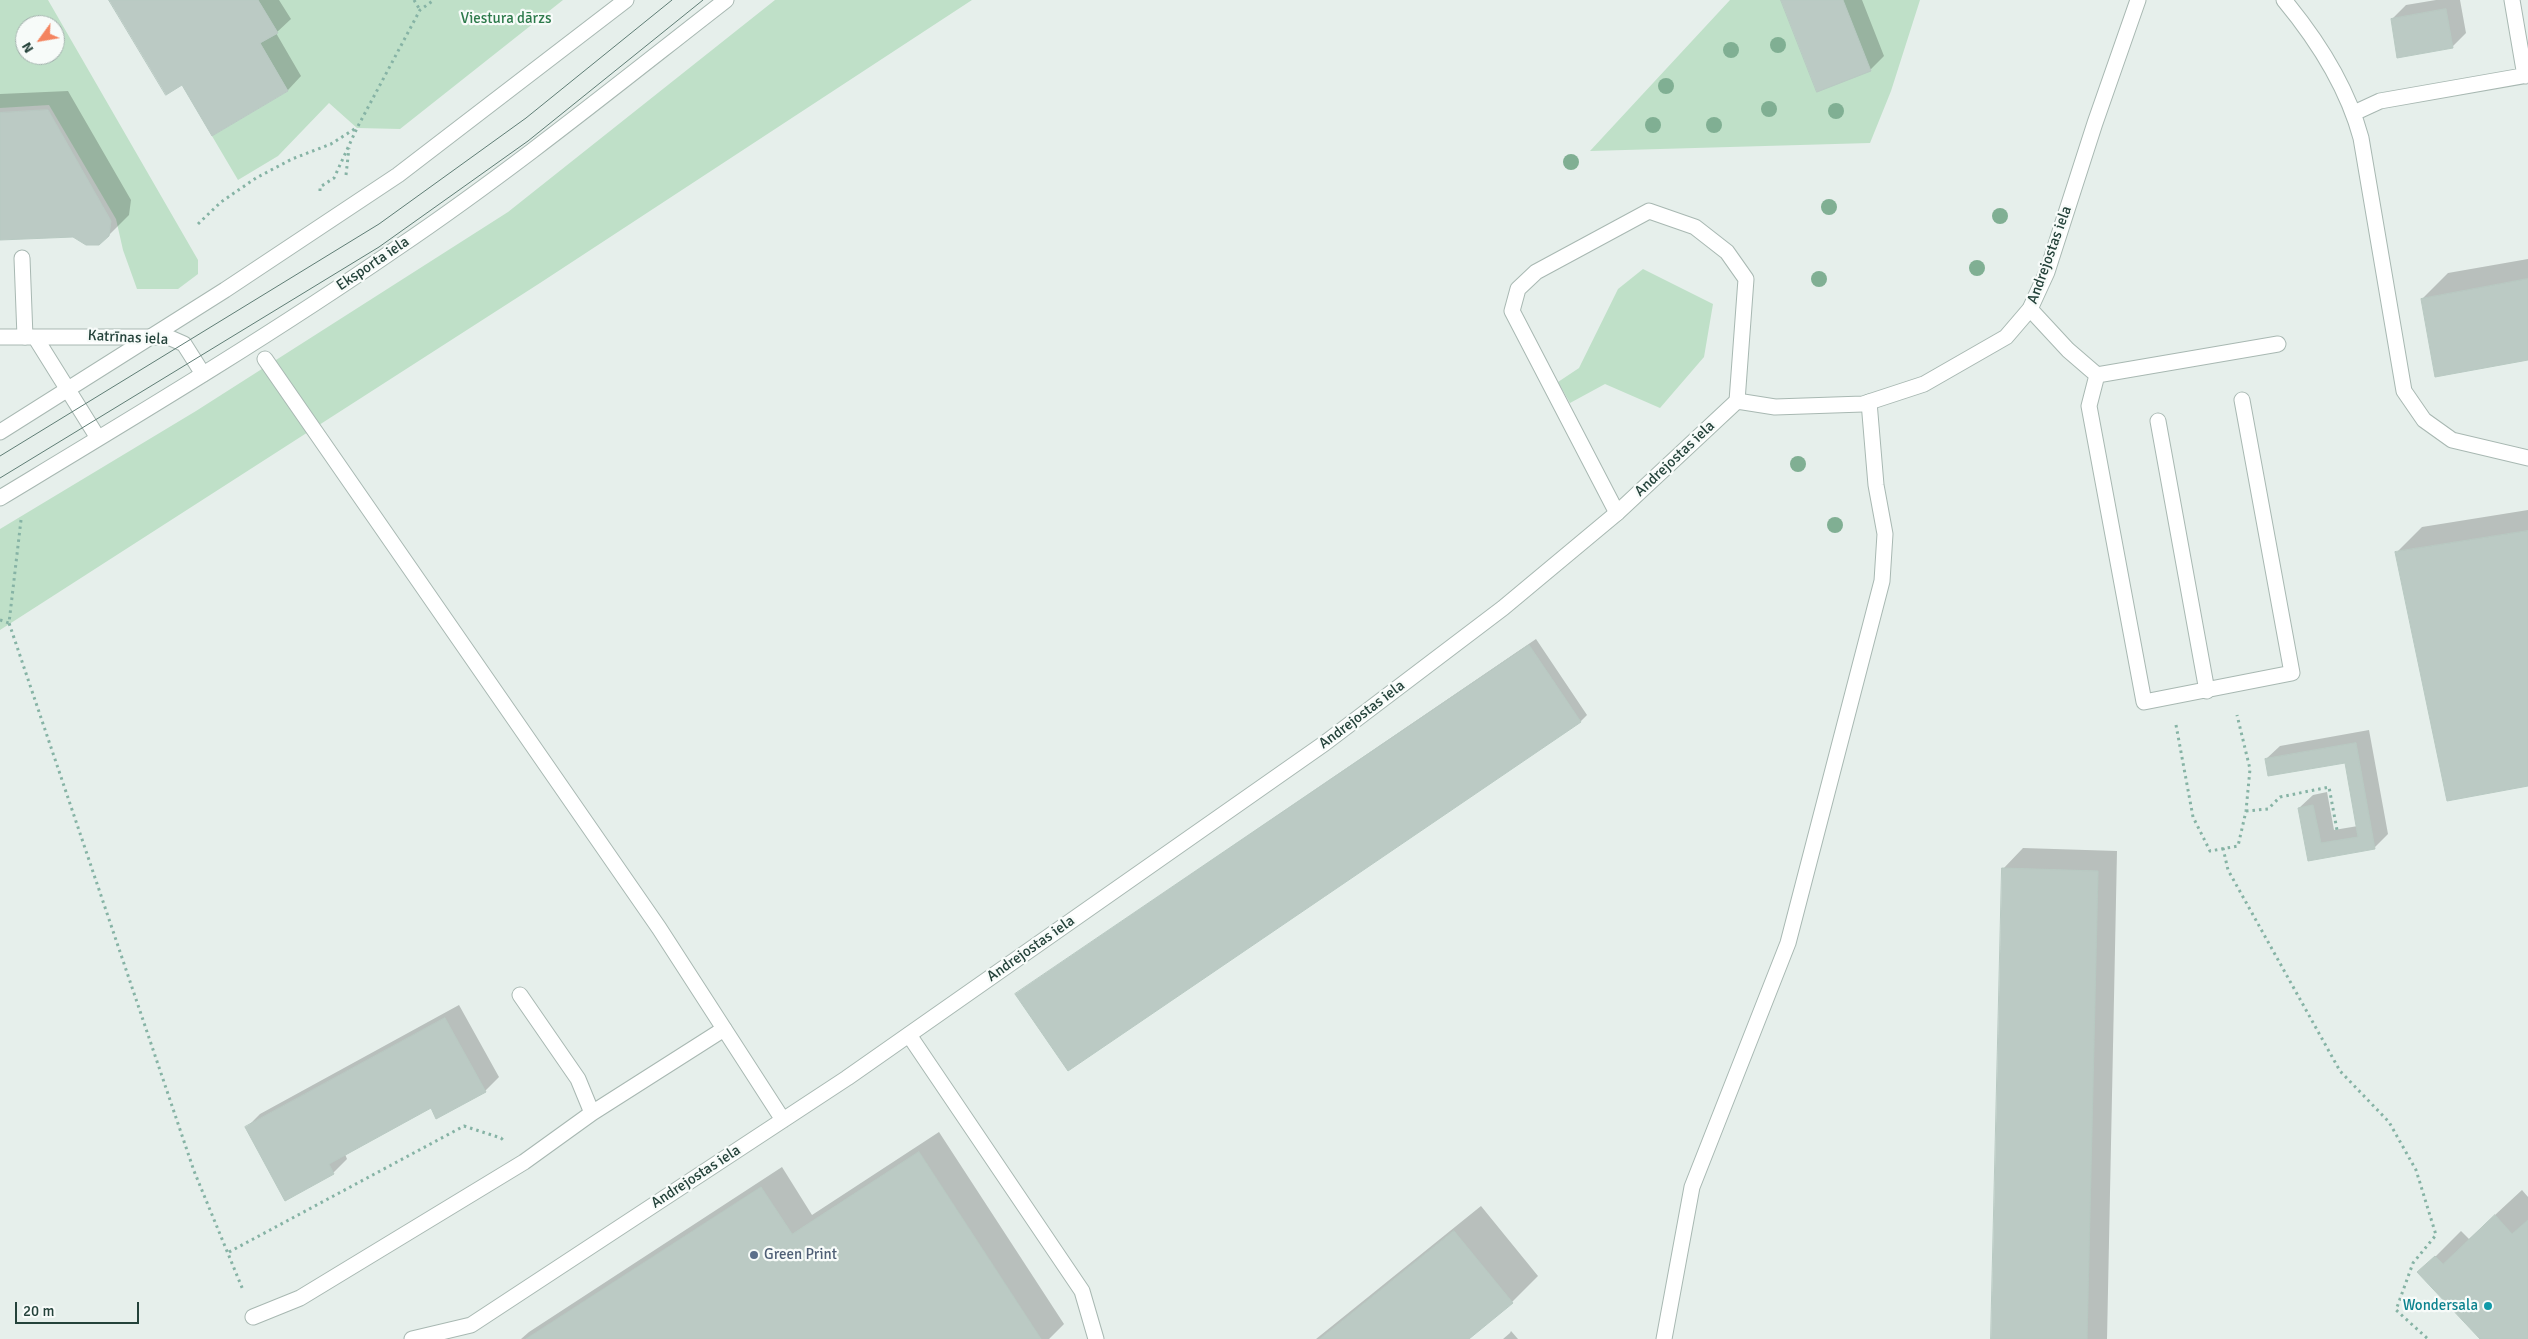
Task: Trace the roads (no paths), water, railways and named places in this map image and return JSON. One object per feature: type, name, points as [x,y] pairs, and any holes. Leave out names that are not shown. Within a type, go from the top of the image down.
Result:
[{"type":"street","points":[[0,432],[279,256],[398,174],[522,82],[626,0]]},
{"type":"street","name":"Eksporta iela","points":[[0,498],[203,374],[397,248],[516,164],[726,0]]},
{"type":"street","name":"Andrejostas iela","points":[[412,1339],[470,1325],[909,1035],[1326,743],[1503,608],[1617,513],[1737,401],[1775,407],[1869,402],[1924,384],[2006,337],[2030,310],[2047,272],[2095,123],[2138,0]]},
{"type":"street","points":[[2284,0],[2325,55],[2354,112],[2361,138],[2404,391],[2424,420],[2452,440],[2528,458]]},
{"type":"street","points":[[2354,112],[2380,101],[2526,76],[2512,0]]},
{"type":"street","points":[[1617,513],[1512,311],[1518,289],[1536,272],[1649,211],[1695,227],[1728,252],[1746,279],[1737,401]]},
{"type":"street","points":[[22,258],[30,337],[68,389],[98,438]]},
{"type":"street","points":[[2030,310],[2068,350],[2097,375]]},
{"type":"street","name":"Katrīnas iela","points":[[0,337],[168,337],[184,344],[203,374]]},
{"type":"street","points":[[2097,375],[2278,344]]},
{"type":"street","points":[[265,359],[659,928],[783,1120]]},
{"type":"street","points":[[2097,375],[2089,406],[2144,702],[2292,673],[2242,400]]},
{"type":"street","points":[[1664,1339],[1692,1187],[1788,943],[1882,580],[1885,534],[1876,485],[1869,402]]},
{"type":"street","points":[[2158,421],[2207,691]]},
{"type":"street","points":[[520,995],[578,1079],[592,1113]]},
{"type":"street","points":[[253,1317],[300,1298],[524,1162],[592,1113],[724,1029]]},
{"type":"street","points":[[909,1035],[1082,1290],[1096,1339]]},
{"type":"tram line","points":[[0,456],[379,224],[526,118],[672,0]]},
{"type":"tram line","points":[[0,478],[379,247],[528,141],[703,0]]},
{"type":"place","name":"Green Print","points":[[754,1255]]},
{"type":"place","name":"Wondersala","points":[[2488,1306]]},
{"type":"park label","name":"Viestura dārzs","points":[[506,19]]}]
